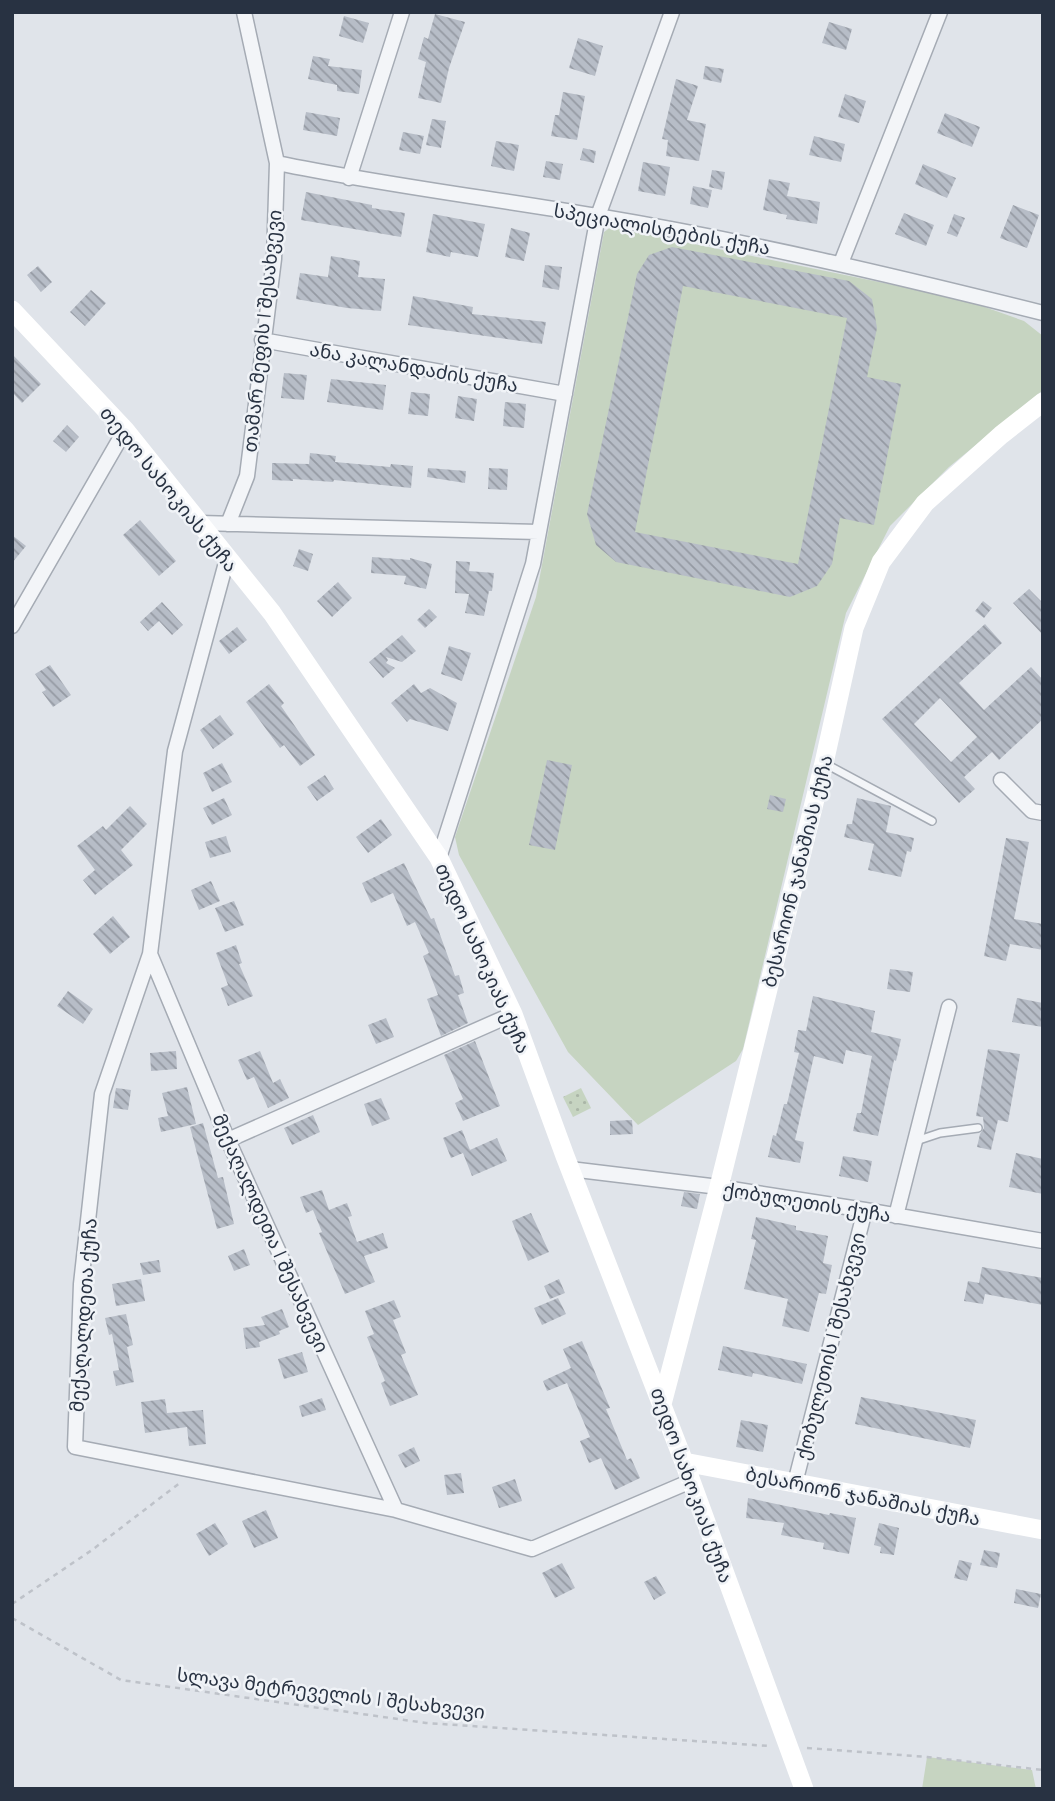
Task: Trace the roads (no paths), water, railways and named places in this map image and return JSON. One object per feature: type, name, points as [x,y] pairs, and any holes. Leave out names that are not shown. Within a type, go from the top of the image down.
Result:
[{"type":"street","name":"თამარ მეფის I შესახვევი","points":[[228,524],[247,476],[274,259],[277,163],[244,12]]},
{"type":"street","points":[[349,178],[402,12]]},
{"type":"street","points":[[439,858],[533,564],[598,216],[672,12]]},
{"type":"street","points":[[841,263],[940,12]]},
{"type":"street","name":"სპეციალისტების ქუჩა","points":[[277,163],[349,178],[598,216],[841,263],[1043,313]]},
{"type":"street","name":"თედო სახოკიას ქუჩა","points":[[12,310],[125,430],[272,613],[439,858],[513,1014],[684,1462],[788,1747],[799,1785]]},
{"type":"street","name":"ანა კალანდაძის ქუჩა","points":[[262,340],[565,394]]},
{"type":"street","name":"ბესარიონ ჯანაშიას ქუჩა","points":[[662,1404],[824,763],[854,628],[881,562],[925,503],[1001,435],[1043,402]]},
{"type":"street","points":[[12,626],[125,430]]},
{"type":"street","points":[[200,523],[539,532]]},
{"type":"street","name":"მექაღალდეთა ქუჩა","points":[[227,559],[175,751],[150,954],[102,1094],[81,1284],[75,1447],[396,1510],[532,1549],[691,1481]]},
{"type":"street","points":[[1001,780],[1032,811],[1043,813]]},
{"type":"street","name":"მექაღალდეთა I შესახვევი","points":[[150,954],[228,1140],[396,1510]]},
{"type":"street","points":[[896,1216],[949,1007]]},
{"type":"street","points":[[228,1140],[513,1014]]},
{"type":"street","name":"ქობულეთის ქუჩა","points":[[570,1169],[719,1187],[865,1209],[1043,1241]]},
{"type":"street","name":"ქობულეთის I შესახვევი","points":[[795,1483],[865,1209]]},
{"type":"street","name":"ბესარიონ ჯანაშიას ქუჩა","points":[[684,1462],[1043,1530]]},
{"type":"lane","points":[[824,763],[932,821]]},
{"type":"lane","points":[[915,1141],[940,1133],[978,1128]]}]
